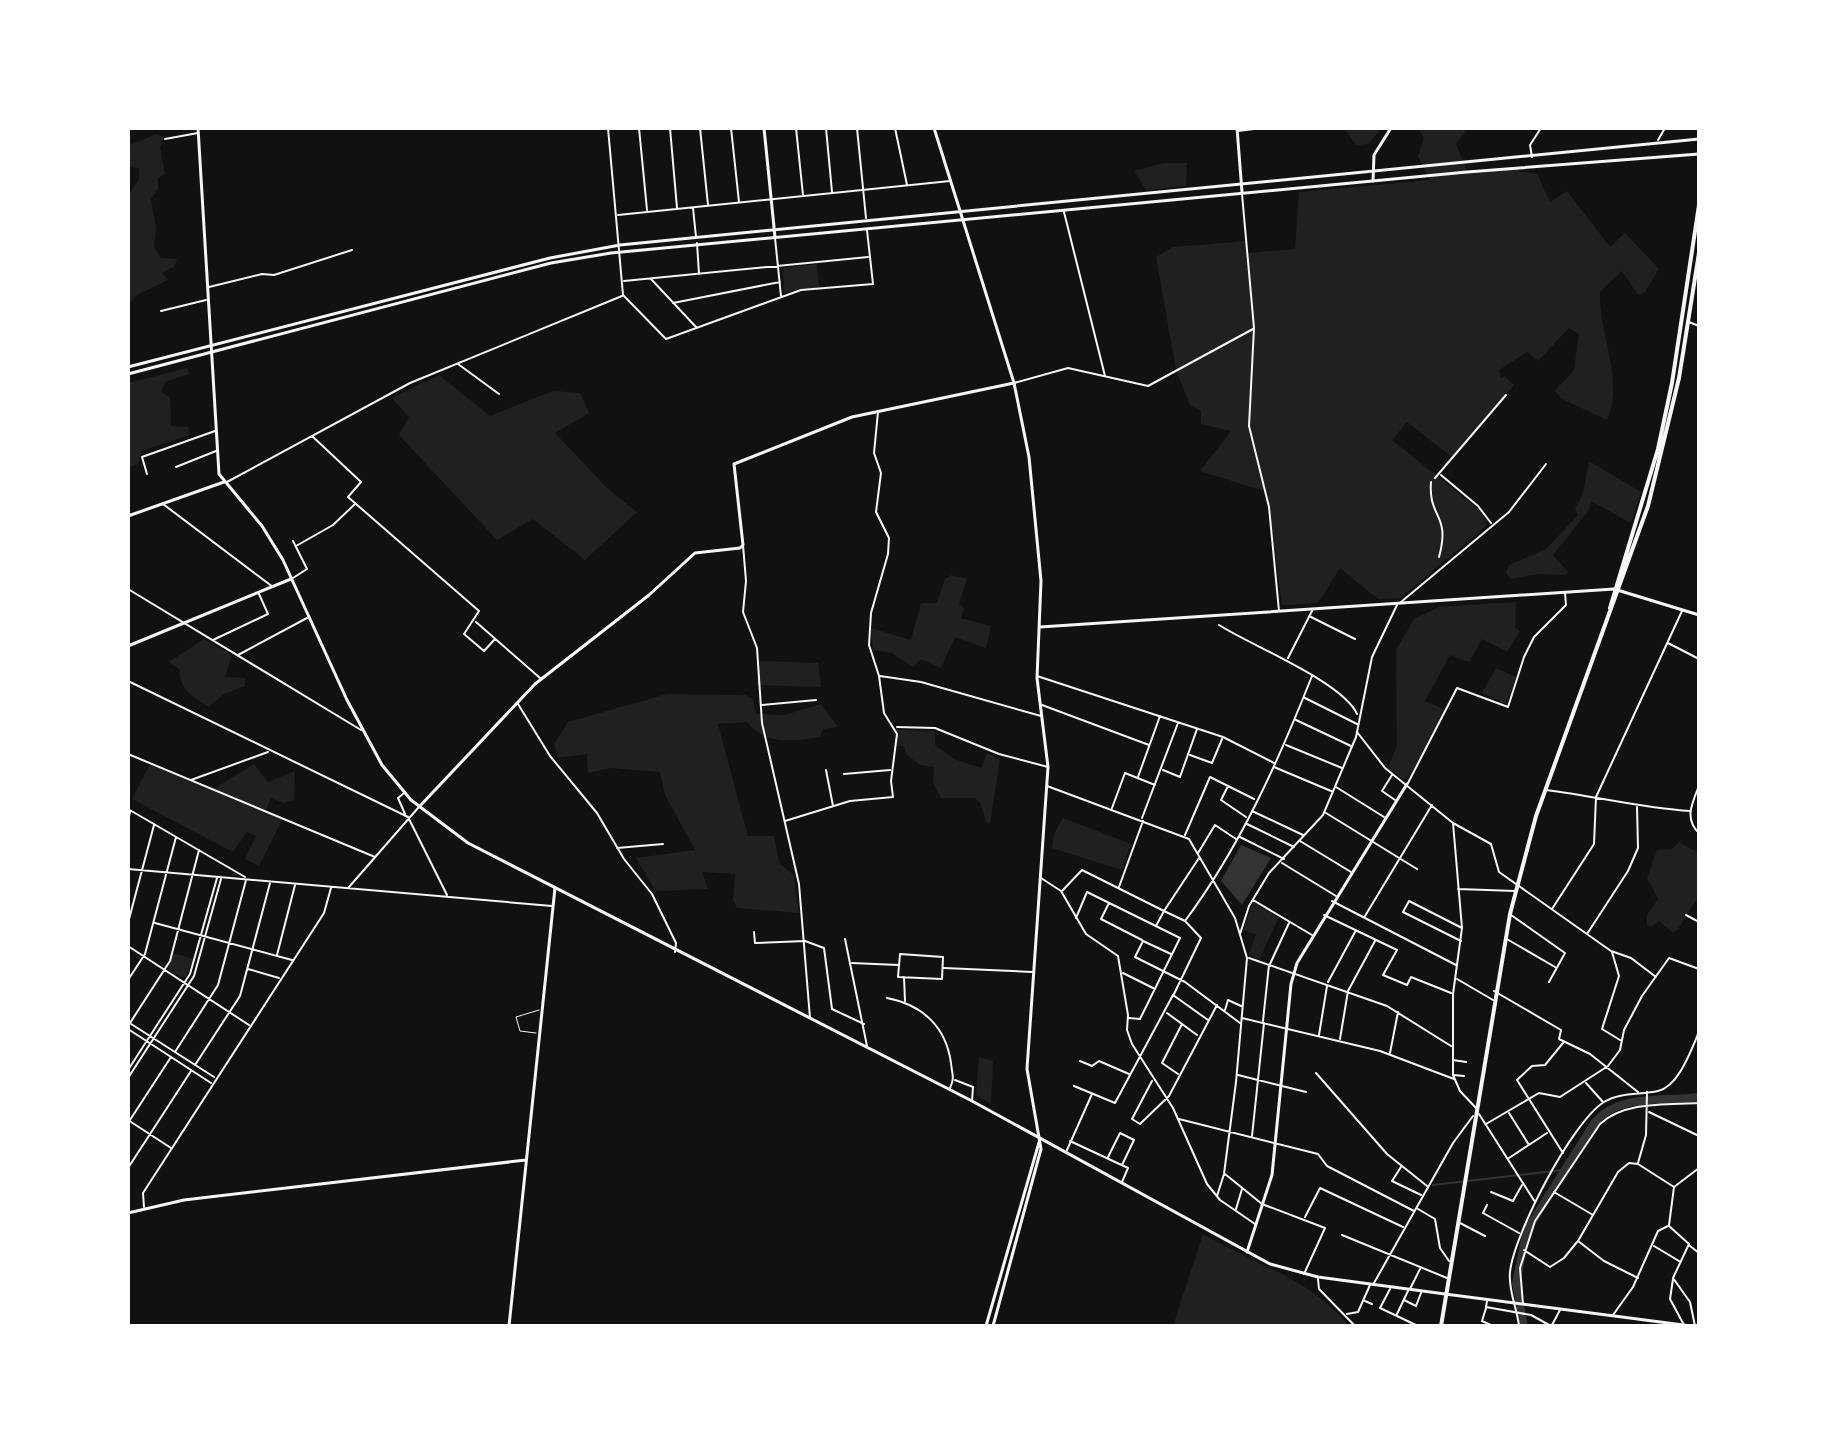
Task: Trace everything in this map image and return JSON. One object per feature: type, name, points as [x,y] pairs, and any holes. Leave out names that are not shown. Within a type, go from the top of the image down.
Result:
[{"type":"highway","points":[[1607,620],[1661,436],[1699,205]]},
{"type":"highway","points":[[1441,1326],[1504,937],[1546,790],[1607,620],[1621,590],[1664,450],[1699,253]]},
{"type":"main road","points":[[764,128],[775,237]]},
{"type":"main road","points":[[934,128],[1014,383],[1029,457],[1038,539],[1040,627],[1037,676],[1048,767],[1027,1069],[1041,1149],[993,1326]]},
{"type":"main road","points":[[1373,181],[1377,147],[1391,128]]},
{"type":"main road","points":[[1237,129],[1242,192]]},
{"type":"main road","points":[[199,130],[219,471],[224,482],[262,526],[292,579],[362,731],[404,793],[419,807],[460,839],[675,952],[972,1101],[1247,1252],[1318,1277],[1693,1326]]},
{"type":"main road","points":[[128,367],[550,258],[620,245],[1532,157],[1658,140],[1699,139]]},
{"type":"main road","points":[[128,374],[551,263],[620,252],[1242,192],[1699,154]]},
{"type":"main road","points":[[419,807],[541,679],[649,595],[695,553],[704,549],[738,549],[743,545],[734,464],[846,419],[1014,383]]},
{"type":"main road","points":[[128,516],[224,482]]},
{"type":"main road","points":[[128,646],[292,579]]},
{"type":"main road","points":[[1040,627],[1614,589],[1699,615]]},
{"type":"main road","points":[[1247,1252],[1272,1175],[1294,973],[1332,901],[1407,784]]},
{"type":"main road","points":[[509,1326],[555,888]]},
{"type":"main road","points":[[986,1326],[1040,1139]]},
{"type":"main road","points":[[128,1213],[210,1197],[526,1160]]},
{"type":"street","points":[[608,128],[623,295],[666,339],[801,290],[873,284],[867,228]]},
{"type":"street","points":[[639,128],[647,212]]},
{"type":"street","points":[[670,128],[677,209]]},
{"type":"street","points":[[700,128],[708,206]]},
{"type":"street","points":[[731,128],[739,203]]},
{"type":"street","points":[[796,128],[803,196]]},
{"type":"street","points":[[826,128],[832,193]]},
{"type":"street","points":[[857,128],[866,220]]},
{"type":"street","points":[[895,128],[907,185]]},
{"type":"street","points":[[1237,129],[1262,128]]},
{"type":"street","points":[[1532,157],[1530,145],[1541,128]]},
{"type":"street","points":[[1658,140],[1665,128]]},
{"type":"street","points":[[165,139],[199,130]]},
{"type":"street","points":[[617,215],[951,181]]},
{"type":"street","points":[[1242,192],[1254,328],[1248,415],[1269,507],[1279,612]]},
{"type":"street","points":[[693,207],[696,237]]},
{"type":"street","points":[[1064,209],[1106,377]]},
{"type":"street","points":[[775,237],[781,297]]},
{"type":"street","points":[[697,243],[699,274]]},
{"type":"street","points":[[208,287],[262,274],[274,275],[352,250]]},
{"type":"street","points":[[622,281],[870,257]]},
{"type":"street","points":[[650,278],[696,327]]},
{"type":"street","points":[[673,303],[780,282]]},
{"type":"street","points":[[224,482],[410,383],[623,295]]},
{"type":"street","points":[[161,311],[208,300]]},
{"type":"street","points":[[1689,322],[1699,326]]},
{"type":"street","points":[[1014,383],[1068,368],[1148,386],[1254,328]]},
{"type":"street","points":[[457,364],[499,394]]},
{"type":"street","points":[[1435,478],[1506,395]]},
{"type":"street","points":[[785,821],[850,801],[893,797],[892,770],[898,742],[896,727],[884,713],[879,676],[869,645],[871,613],[888,554],[889,538],[876,512],[881,473],[874,453],[879,412]]},
{"type":"street","points":[[147,474],[142,457],[216,431]]},
{"type":"street","points":[[311,435],[361,482],[348,497],[479,611],[464,634],[484,651],[495,639]]},
{"type":"street","points":[[176,467],[217,450]]},
{"type":"street","points":[[1239,936],[1252,899],[1269,873],[1325,813],[1357,732],[1358,715],[1378,639],[1399,603],[1521,499],[1546,464]]},
{"type":"street","points":[[1439,474],[1478,506],[1491,524]]},
{"type":"street","points":[[1431,482],[1431,502],[1445,533],[1439,557]]},
{"type":"street","points":[[296,546],[333,525],[356,503]]},
{"type":"street","points":[[162,504],[273,587]]},
{"type":"street","points":[[292,579],[307,569],[293,541]]},
{"type":"street","points":[[743,545],[746,581],[743,612],[757,648],[760,705],[799,884],[810,1019]]},
{"type":"street","points":[[128,589],[362,731]]},
{"type":"street","points":[[213,640],[268,614],[259,593]]},
{"type":"street","points":[[1407,784],[1421,763],[1457,688],[1508,707],[1510,705],[1524,657],[1538,632],[1566,605],[1565,593]]},
{"type":"street","points":[[1288,659],[1313,609]]},
{"type":"street","points":[[1552,910],[1594,844],[1596,797],[1683,610]]},
{"type":"street","points":[[1310,616],[1355,639]]},
{"type":"street","points":[[237,655],[309,617]]},
{"type":"street","points":[[474,621],[541,679]]},
{"type":"street","points":[[1219,625],[1243,640],[1288,659],[1346,700],[1358,715]]},
{"type":"street","points":[[1668,643],[1699,659]]},
{"type":"street","points":[[879,676],[921,682],[1042,716]]},
{"type":"street","points":[[1037,676],[1223,737],[1332,792]]},
{"type":"street","points":[[1185,921],[1214,881],[1252,811],[1285,744],[1312,676]]},
{"type":"street","points":[[128,681],[407,817]]},
{"type":"street","points":[[1303,697],[1358,724]]},
{"type":"street","points":[[760,705],[816,700]]},
{"type":"street","points":[[518,703],[550,756],[597,813],[617,848],[652,894],[676,943],[675,952]]},
{"type":"street","points":[[1040,705],[1149,745]]},
{"type":"street","points":[[1137,778],[1160,716]]},
{"type":"street","points":[[1294,719],[1352,746]]},
{"type":"street","points":[[1119,888],[1179,722]]},
{"type":"street","points":[[896,727],[935,728],[999,754],[1048,767]]},
{"type":"street","points":[[1162,770],[1180,777],[1197,729]]},
{"type":"street","points":[[1357,732],[1393,774],[1453,823],[1491,844],[1497,870],[1517,888],[1611,951],[1631,958],[1656,977]]},
{"type":"street","points":[[1189,754],[1212,763],[1223,737]]},
{"type":"street","points":[[1285,744],[1342,768]]},
{"type":"street","points":[[190,780],[271,751]]},
{"type":"street","points":[[128,754],[375,857]]},
{"type":"street","points":[[826,770],[833,807]]},
{"type":"street","points":[[844,774],[892,770]]},
{"type":"street","points":[[1112,809],[1125,773],[1156,786]]},
{"type":"street","points":[[1393,774],[1382,791],[1395,800]]},
{"type":"street","points":[[1185,836],[1210,777],[1256,800]]},
{"type":"street","points":[[1229,785],[1221,800],[1248,818]]},
{"type":"street","points":[[1047,786],[1185,836],[1233,913],[1247,958],[1230,1132],[1224,1174],[1217,1196]]},
{"type":"street","points":[[1335,786],[1384,817]]},
{"type":"street","points":[[1699,786],[1690,811],[1692,826],[1699,833]]},
{"type":"street","points":[[1546,790],[1637,807],[1690,811]]},
{"type":"street","points":[[404,793],[398,798],[448,897]]},
{"type":"street","points":[[1364,917],[1433,804]]},
{"type":"street","points":[[348,888],[407,817],[419,807]]},
{"type":"street","points":[[1586,935],[1628,871],[1638,848],[1637,807]]},
{"type":"street","points":[[128,821],[129,810],[246,879]]},
{"type":"street","points":[[1252,811],[1304,835]]},
{"type":"street","points":[[1325,813],[1417,869]]},
{"type":"street","points":[[1453,823],[1462,928],[1453,994],[1454,1077],[1534,1204],[1541,1208]]},
{"type":"street","points":[[1245,824],[1294,847]]},
{"type":"street","points":[[128,923],[154,825]]},
{"type":"street","points":[[1156,926],[1215,825],[1284,859]]},
{"type":"street","points":[[128,980],[144,957],[176,837]]},
{"type":"street","points":[[1299,840],[1351,872]]},
{"type":"street","points":[[617,848],[663,844]]},
{"type":"street","points":[[199,850],[165,970],[129,1022],[216,1079]]},
{"type":"street","points":[[1281,863],[1336,896]]},
{"type":"street","points":[[128,869],[553,906]]},
{"type":"street","points":[[1061,891],[1080,870],[1185,921],[1201,938],[1141,1061],[1115,1103],[1074,1086]]},
{"type":"street","points":[[128,1070],[186,984],[204,936],[219,877]]},
{"type":"street","points":[[1040,877],[1061,891],[1089,936],[1115,952],[1122,973],[1128,1034],[1141,1061],[1178,1119],[1205,1181],[1217,1196],[1256,1224]]},
{"type":"street","points":[[175,1052],[218,985],[246,879]]},
{"type":"street","points":[[195,1065],[240,996],[270,882]]},
{"type":"street","points":[[277,955],[296,884]]},
{"type":"street","points":[[144,1208],[143,1193],[324,913],[331,887]]},
{"type":"street","points":[[1457,889],[1517,888]]},
{"type":"street","points":[[1076,918],[1087,892],[1180,938],[1140,1019],[1128,1018]]},
{"type":"street","points":[[1252,899],[1312,935]]},
{"type":"street","points":[[1332,901],[1458,966]]},
{"type":"street","points":[[1462,928],[1409,901],[1403,912],[1462,942]]},
{"type":"street","points":[[1109,903],[1101,919],[1172,955]]},
{"type":"street","points":[[1510,914],[1565,953],[1549,982]]},
{"type":"street","points":[[1324,915],[1397,950],[1383,975],[1407,985],[1411,977],[1453,994]]},
{"type":"street","points":[[1686,915],[1699,922]]},
{"type":"street","points":[[1251,1137],[1269,965],[1290,922]]},
{"type":"street","points":[[154,923],[292,960]]},
{"type":"street","points":[[1319,1036],[1327,984],[1356,931]]},
{"type":"street","points":[[754,932],[755,943],[802,941],[824,948],[832,1009],[864,1024]]},
{"type":"street","points":[[1504,937],[1557,968]]},
{"type":"street","points":[[845,939],[864,1024],[866,1047]]},
{"type":"street","points":[[1340,1041],[1348,991],[1376,940]]},
{"type":"street","points":[[1143,941],[1135,957],[1181,980],[1242,1024]]},
{"type":"street","points":[[128,946],[250,1026]]},
{"type":"street","points":[[1611,951],[1619,976],[1602,1029],[1622,1041]]},
{"type":"street","points":[[900,954],[943,957],[942,979],[898,977],[899,965],[900,954]]},
{"type":"street","points":[[1247,958],[1399,1011],[1452,1046]]},
{"type":"street","points":[[1486,1124],[1539,1093],[1560,1097],[1607,1068],[1642,996],[1669,958],[1699,969]]},
{"type":"street","points":[[851,963],[899,965]]},
{"type":"street","points":[[943,968],[1032,972]]},
{"type":"street","points":[[248,969],[280,979]]},
{"type":"street","points":[[1122,973],[1155,990]]},
{"type":"street","points":[[904,977],[905,1003]]},
{"type":"street","points":[[1456,979],[1493,1000]]},
{"type":"street","points":[[1494,991],[1561,1030],[1559,1039],[1563,1043],[1590,1054],[1639,1092],[1647,1094],[1660,1091],[1672,1081],[1699,1032]]},
{"type":"street","points":[[1173,995],[1208,1020]]},
{"type":"street","points":[[887,998],[905,1003],[927,1015],[941,1032],[954,1080],[949,1089]]},
{"type":"street","points":[[1225,1011],[1228,1000],[1241,1006]]},
{"type":"street","points":[[1153,1080],[1132,1119],[1140,1124],[1166,1099],[1217,1005]]},
{"type":"street","points":[[1390,1054],[1399,1011]]},
{"type":"street","points":[[1165,1012],[1198,1036]]},
{"type":"street","points":[[1241,1018],[1390,1054],[1454,1077],[1464,1076]]},
{"type":"street","points":[[1179,1075],[1162,1063],[1182,1024]]},
{"type":"street","points":[[128,1029],[212,1084]]},
{"type":"street","points":[[128,1078],[148,1043]]},
{"type":"street","points":[[1563,1043],[1545,1065],[1532,1066],[1517,1080],[1563,1154]]},
{"type":"street","points":[[171,1057],[128,1122],[171,1148]]},
{"type":"street","points":[[1452,1060],[1466,1062]]},
{"type":"street","points":[[1080,1061],[1092,1066],[1099,1061],[1130,1075]]},
{"type":"street","points":[[128,1168],[191,1071]]},
{"type":"street","points":[[1316,1073],[1387,1154],[1428,1186]]},
{"type":"street","points":[[1237,1075],[1306,1092]]},
{"type":"street","points":[[954,1080],[973,1087],[972,1101]]},
{"type":"street","points":[[1586,1082],[1603,1102]]},
{"type":"street","points":[[1519,1326],[1510,1274],[1520,1234],[1534,1204],[1589,1116],[1603,1102],[1639,1092]]},
{"type":"street","points":[[1065,1153],[1092,1093]]},
{"type":"street","points":[[1638,1164],[1648,1112],[1647,1094]]},
{"type":"street","points":[[1522,1304],[1519,1277],[1524,1250],[1541,1208],[1604,1120],[1619,1111],[1699,1103]]},
{"type":"street","points":[[1508,1112],[1529,1145]]},
{"type":"street","points":[[1648,1112],[1699,1136]]},
{"type":"street","points":[[1345,1314],[1358,1312],[1422,1196],[1467,1120],[1473,1116]]},
{"type":"street","points":[[1178,1119],[1318,1154],[1327,1166],[1435,1219],[1440,1248],[1450,1262]]},
{"type":"street","points":[[1108,1158],[1120,1133],[1134,1140],[1122,1165]]},
{"type":"street","points":[[1507,1159],[1548,1133]]},
{"type":"street","points":[[1070,1141],[1128,1168],[1121,1183]]},
{"type":"street","points":[[1524,1250],[1550,1267],[1564,1258],[1594,1216],[1618,1172],[1629,1163],[1638,1164],[1674,1187]]},
{"type":"street","points":[[1402,1166],[1392,1181],[1422,1196]]},
{"type":"street","points":[[1669,1226],[1674,1187],[1699,1168]]},
{"type":"street","points":[[1224,1174],[1262,1204],[1325,1228],[1304,1274]]},
{"type":"street","points":[[1491,1192],[1513,1201],[1523,1184]]},
{"type":"street","points":[[1305,1219],[1320,1188],[1404,1228]]},
{"type":"street","points":[[1235,1210],[1242,1189]]},
{"type":"street","points":[[1554,1192],[1594,1216]]},
{"type":"street","points":[[1487,1205],[1483,1213],[1520,1234]]},
{"type":"street","points":[[1457,1222],[1485,1236]]},
{"type":"street","points":[[1613,1315],[1638,1278],[1658,1231],[1669,1226]]},
{"type":"street","points":[[1669,1226],[1699,1253]]},
{"type":"street","points":[[1342,1235],[1448,1279]]},
{"type":"street","points":[[1578,1241],[1604,1261],[1638,1278]]},
{"type":"street","points":[[1651,1245],[1680,1261]]},
{"type":"street","points":[[1684,1325],[1670,1299],[1673,1278],[1689,1246]]},
{"type":"street","points":[[1396,1315],[1420,1268]]},
{"type":"street","points":[[1318,1277],[1319,1289],[1355,1326]]},
{"type":"street","points":[[1673,1278],[1690,1302],[1693,1326]]},
{"type":"street","points":[[1391,1287],[1380,1308],[1418,1326]]},
{"type":"street","points":[[1404,1300],[1416,1306],[1423,1291]]},
{"type":"street","points":[[1488,1299],[1482,1321],[1493,1326]]},
{"type":"street","points":[[1364,1300],[1372,1304]]},
{"type":"street","points":[[1486,1307],[1525,1314],[1551,1326],[1560,1308]]},
{"type":"lane","points":[[539,1033],[520,1031],[516,1017],[541,1009]]},
{"type":"shaded area","points":[[1344,128],[1382,128],[1368,144],[1356,145]]},
{"type":"shaded area","points":[[1409,128],[1468,128],[1456,144],[1467,171],[1518,167],[1518,171],[1537,174],[1550,202],[1567,191],[1610,247],[1625,233],[1659,269],[1645,292],[1638,295],[1622,271],[1600,292],[1613,388],[1607,420],[1562,399],[1555,391],[1574,370],[1579,334],[1569,328],[1538,361],[1527,352],[1499,370],[1501,378],[1504,376],[1514,385],[1452,457],[1407,422],[1392,440],[1477,508],[1487,520],[1485,527],[1400,598],[1378,599],[1340,568],[1318,603],[1282,605],[1267,492],[1200,471],[1231,431],[1201,424],[1201,411],[1190,405],[1176,370],[1156,257],[1173,247],[1246,241],[1248,253],[1295,249],[1299,192],[1430,180],[1418,156],[1424,138],[1420,131]]},
{"type":"shaded area","points":[[156,134],[164,137],[160,148],[165,174],[158,178],[158,189],[151,199],[156,228],[154,247],[161,258],[177,259],[175,266],[162,273],[168,280],[137,295],[128,305],[128,196],[139,179],[139,168],[130,167],[128,146]]},
{"type":"shaded area","points":[[1163,163],[1187,163],[1186,186],[1146,190],[1134,171]]},
{"type":"shaded area","points":[[817,264],[819,287],[784,293],[783,268]]},
{"type":"shaded area","points":[[187,368],[189,374],[165,382],[161,392],[170,397],[171,426],[188,427],[190,435],[141,451],[138,464],[128,468],[128,383]]},
{"type":"shaded area","points":[[439,375],[490,416],[553,391],[580,393],[589,413],[555,433],[607,488],[637,512],[585,560],[533,519],[497,540],[399,435],[409,417],[392,398]]},
{"type":"shaded area","points":[[1589,461],[1641,492],[1631,523],[1591,501],[1589,510],[1553,555],[1568,572],[1565,575],[1539,574],[1510,579],[1506,572],[1509,565],[1546,549],[1578,515],[1575,509],[1583,493]]},
{"type":"shaded area","points":[[951,575],[967,579],[959,604],[964,607],[961,618],[991,626],[986,648],[955,637],[941,668],[921,659],[913,667],[892,653],[873,650],[871,628],[911,640],[921,603],[937,603],[945,579]]},
{"type":"shaded area","points":[[1516,602],[1515,628],[1520,631],[1507,652],[1482,639],[1469,662],[1450,655],[1425,701],[1444,709],[1417,767],[1404,780],[1388,768],[1397,745],[1396,650],[1414,619],[1439,607]]},
{"type":"shaded area","points":[[204,639],[232,655],[225,677],[245,678],[245,686],[224,694],[209,707],[188,693],[180,670],[169,662]]},
{"type":"shaded area","points":[[759,661],[818,663],[821,687],[757,685]]},
{"type":"shaded area","points":[[1496,668],[1516,677],[1506,704],[1482,693]]},
{"type":"shaded area","points":[[667,694],[745,695],[753,699],[756,714],[785,715],[821,704],[838,727],[823,729],[820,737],[780,740],[762,735],[747,722],[718,724],[748,836],[774,836],[779,863],[794,875],[799,913],[737,908],[733,900],[735,874],[702,872],[708,889],[656,891],[636,858],[695,850],[665,795],[660,772],[611,768],[588,773],[587,754],[558,758],[554,744],[568,722]]},
{"type":"shaded area","points":[[896,730],[935,731],[935,745],[954,759],[981,768],[987,753],[1000,759],[990,824],[986,822],[980,802],[975,798],[941,798],[933,783],[934,767],[920,765],[906,754],[904,746],[897,746]]},
{"type":"shaded area","points":[[150,764],[212,790],[254,764],[268,782],[295,771],[294,800],[284,803],[271,798],[265,812],[282,820],[259,866],[245,859],[256,836],[247,832],[233,852],[132,799]]},
{"type":"shaded area","points":[[1063,818],[1131,844],[1122,870],[1052,848],[1054,834]]},
{"type":"shaded area","points":[[1679,842],[1699,853],[1699,897],[1673,933],[1659,921],[1651,927],[1647,925],[1647,915],[1658,899],[1647,878],[1657,850],[1672,849]]},
{"type":"shaded area","points":[[1241,845],[1271,858],[1242,905],[1221,881]]},
{"type":"shaded area","points":[[1253,902],[1279,917],[1259,960],[1249,954],[1256,934],[1243,930]]},
{"type":"shaded area","points":[[173,953],[193,959],[185,979],[168,970]]},
{"type":"shaded area","points":[[979,1057],[993,1061],[991,1104],[976,1095]]},
{"type":"shaded area","points":[[1203,1234],[1300,1284],[1318,1296],[1349,1326],[1173,1326]]},
{"type":"waterway","points":[[1524,1326],[1516,1283],[1527,1230],[1595,1122],[1605,1113],[1630,1103],[1699,1097]]},
{"type":"waterway","points":[[1433,1185],[1563,1170]]}]
